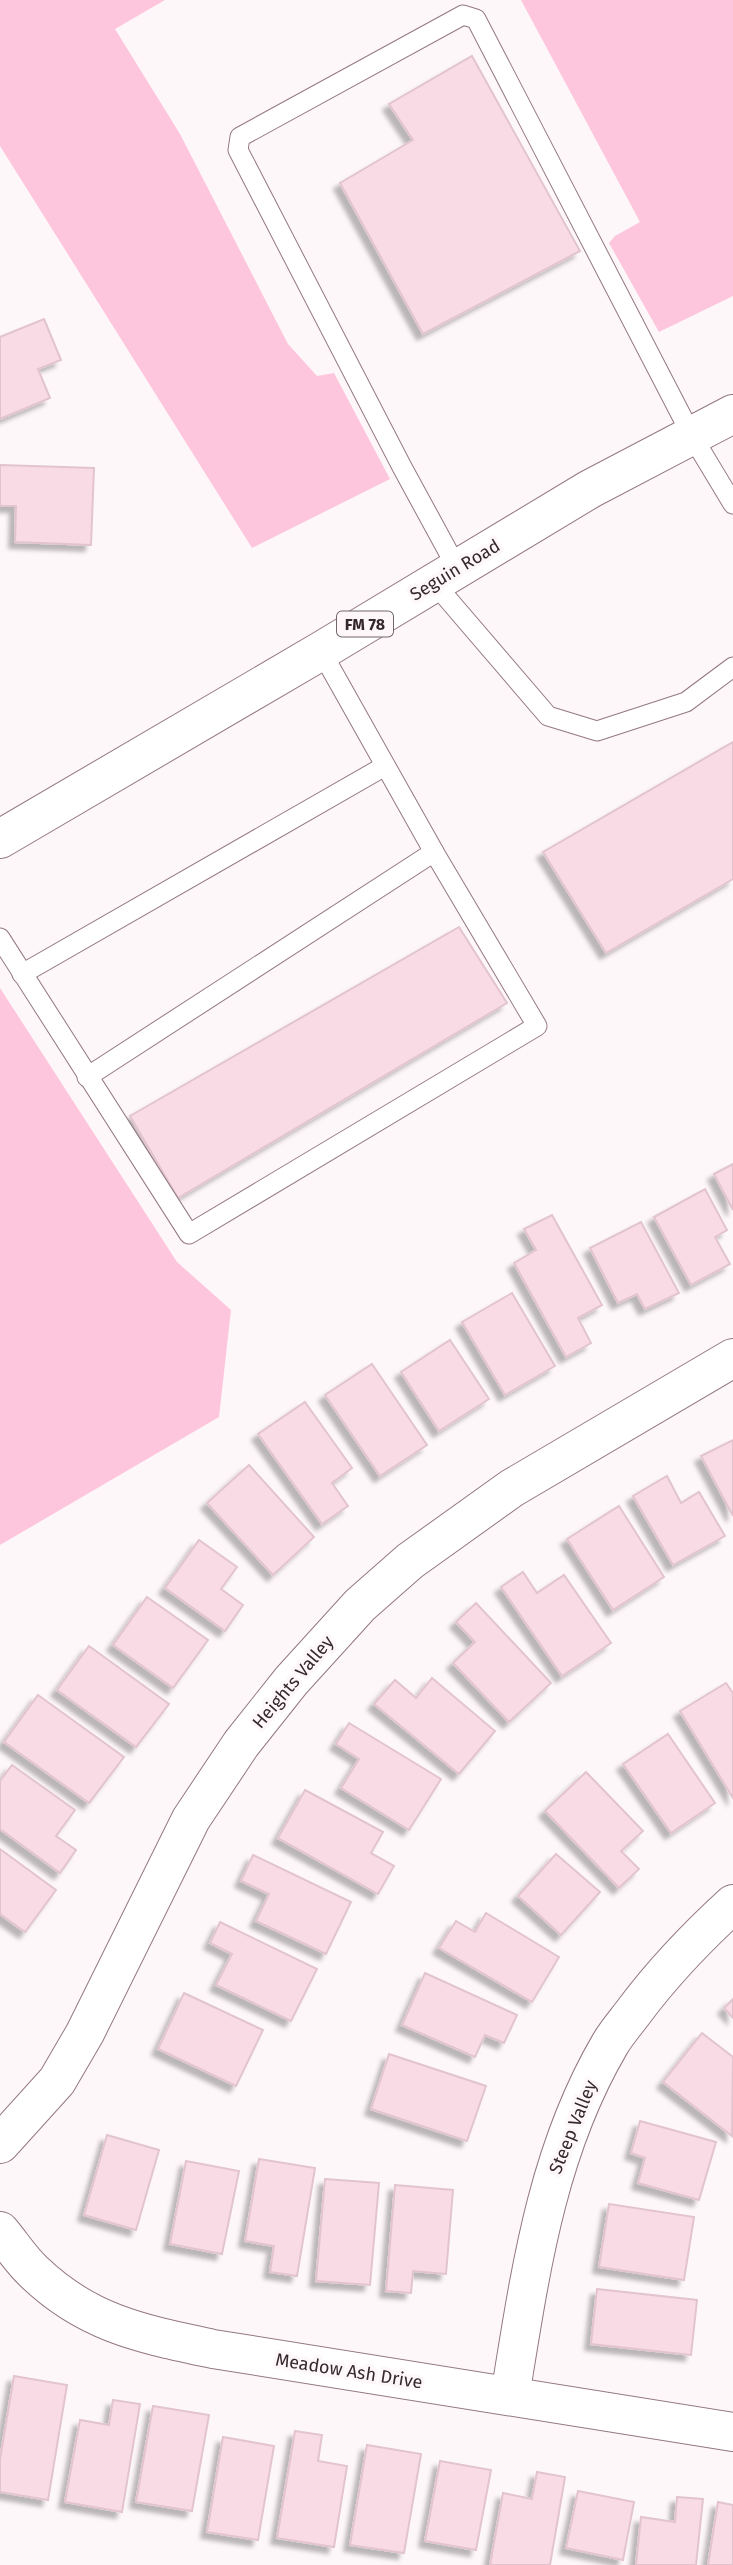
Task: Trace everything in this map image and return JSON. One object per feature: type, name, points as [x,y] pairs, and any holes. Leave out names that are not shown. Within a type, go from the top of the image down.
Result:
[{"type":"street","name":"Seguin Road","points":[[0,839],[590,489],[733,414]]},
{"type":"street","name":"Heights Valley","points":[[0,2144],[57,2081],[85,2033],[191,1819],[242,1744],[290,1681],[360,1605],[410,1561],[512,1488],[733,1358]]},
{"type":"street","name":"Steep Valley","points":[[510,2396],[534,2251],[553,2176],[577,2110],[610,2043],[663,1972],[733,1904]]},
{"type":"street","name":"Meadow Ash Drive","points":[[0,2231],[33,2272],[74,2305],[98,2319],[144,2334],[213,2349],[733,2432]]},
{"type":"lane","points":[[733,504],[692,436],[476,19],[463,15],[240,137],[238,150],[402,467],[446,575],[548,716],[597,732],[686,702],[733,667]]},
{"type":"lane","points":[[0,938],[189,1234],[537,1026],[320,651]]},
{"type":"lane","points":[[22,974],[385,766]]},
{"type":"lane","points":[[87,1077],[434,852]]},
{"type":"shaded area","points":[[0,0],[165,0],[115,29],[180,134],[288,344],[317,376],[334,373],[390,479],[252,548],[0,146]]},
{"type":"shaded area","points":[[521,0],[733,0],[733,296],[659,332],[609,243],[615,236],[640,222]]},
{"type":"shaded area","points":[[0,988],[177,1262],[231,1310],[219,1417],[0,1545]]},
{"type":"building","points":[[472,56],[580,251],[423,334],[340,183],[413,140],[389,104]]},
{"type":"building","points":[[44,319],[61,360],[38,369],[50,398],[0,419],[0,337]]},
{"type":"building","points":[[0,465],[94,468],[91,545],[15,542],[16,506],[0,506]]},
{"type":"building","points":[[733,742],[733,879],[606,953],[543,852]]},
{"type":"building","points":[[459,927],[507,1003],[178,1198],[130,1116]]},
{"type":"building","points":[[733,1164],[733,1210],[714,1174]]},
{"type":"building","points":[[705,1189],[727,1230],[715,1237],[730,1264],[691,1285],[654,1217]]},
{"type":"building","points":[[552,1215],[602,1305],[578,1318],[591,1343],[566,1357],[514,1263],[536,1250],[524,1229]]},
{"type":"building","points":[[641,1222],[679,1293],[645,1309],[637,1294],[618,1303],[590,1248]]},
{"type":"building","points":[[512,1293],[555,1366],[505,1395],[462,1322]]},
{"type":"building","points":[[450,1340],[489,1399],[439,1431],[401,1372]]},
{"type":"building","points":[[372,1364],[427,1445],[380,1476],[325,1395]]},
{"type":"building","points":[[305,1402],[352,1468],[332,1483],[348,1506],[322,1524],[258,1434]]},
{"type":"building","points":[[733,1440],[733,1516],[701,1456]]},
{"type":"building","points":[[249,1465],[314,1537],[273,1575],[207,1503]]},
{"type":"building","points":[[667,1476],[681,1503],[699,1492],[725,1536],[673,1565],[633,1496]]},
{"type":"building","points":[[619,1506],[664,1577],[613,1610],[567,1539]]},
{"type":"building","points":[[199,1540],[237,1567],[221,1589],[243,1605],[225,1631],[165,1588]]},
{"type":"building","points":[[523,1572],[537,1593],[564,1575],[611,1643],[562,1676],[501,1587]]},
{"type":"building","points":[[147,1597],[208,1640],[173,1688],[113,1645]]},
{"type":"building","points":[[476,1603],[551,1683],[509,1722],[453,1663],[475,1642],[456,1622]]},
{"type":"building","points":[[89,1646],[169,1704],[136,1747],[57,1690]]},
{"type":"building","points":[[432,1678],[495,1731],[459,1774],[374,1704],[395,1680],[416,1698]]},
{"type":"building","points":[[726,1683],[733,1693],[733,1798],[680,1711]]},
{"type":"building","points":[[38,1695],[124,1757],[89,1803],[4,1742]]},
{"type":"building","points":[[349,1723],[441,1779],[409,1830],[341,1788],[359,1759],[336,1744]]},
{"type":"building","points":[[668,1734],[715,1803],[671,1833],[623,1764]]},
{"type":"building","points":[[12,1765],[75,1810],[56,1836],[76,1850],[60,1873],[0,1829],[0,1781]]},
{"type":"building","points":[[586,1772],[643,1831],[621,1851],[639,1869],[619,1888],[545,1811]]},
{"type":"building","points":[[305,1790],[383,1832],[371,1853],[394,1866],[378,1894],[278,1838]]},
{"type":"building","points":[[0,1849],[56,1890],[25,1932],[0,1914]]},
{"type":"building","points":[[556,1854],[600,1892],[561,1935],[518,1896]]},
{"type":"building","points":[[253,1855],[351,1902],[326,1954],[256,1921],[269,1894],[241,1881]]},
{"type":"building","points":[[486,1913],[559,1957],[532,2002],[439,1948],[456,1921],[475,1932]]},
{"type":"building","points":[[220,1922],[317,1969],[291,2021],[216,1985],[232,1954],[210,1943]]},
{"type":"building","points":[[425,1973],[517,2015],[504,2043],[485,2035],[475,2057],[402,2025]]},
{"type":"building","points":[[184,1993],[263,2030],[236,2086],[158,2049]]},
{"type":"building","points":[[733,1999],[733,2018],[724,2008]]},
{"type":"building","points":[[702,2033],[733,2057],[732,2136],[663,2082]]},
{"type":"building","points":[[389,2054],[486,2086],[467,2141],[371,2109]]},
{"type":"building","points":[[640,2121],[716,2142],[699,2200],[638,2183],[645,2158],[631,2153]]},
{"type":"building","points":[[107,2135],[159,2150],[136,2230],[84,2215]]},
{"type":"building","points":[[259,2159],[315,2168],[297,2276],[270,2272],[274,2246],[245,2241]]},
{"type":"building","points":[[186,2161],[239,2171],[222,2254],[170,2244]]},
{"type":"building","points":[[325,2179],[379,2183],[370,2285],[316,2281]]},
{"type":"building","points":[[395,2185],[453,2190],[446,2274],[413,2271],[411,2293],[386,2291]]},
{"type":"building","points":[[609,2204],[694,2217],[684,2280],[599,2267]]},
{"type":"building","points":[[597,2289],[697,2300],[691,2355],[591,2344]]},
{"type":"building","points":[[14,2376],[67,2385],[48,2500],[0,2492],[0,2459]]},
{"type":"building","points":[[113,2400],[140,2404],[122,2512],[65,2502],[80,2420],[109,2425]]},
{"type":"building","points":[[153,2406],[209,2415],[192,2511],[136,2502]]},
{"type":"building","points":[[295,2431],[322,2435],[318,2461],[347,2466],[334,2547],[277,2538]]},
{"type":"building","points":[[223,2437],[274,2446],[258,2540],[207,2532]]},
{"type":"building","points":[[367,2445],[421,2454],[404,2553],[350,2545]]},
{"type":"building","points":[[440,2461],[491,2470],[476,2550],[425,2541]]},
{"type":"building","points":[[537,2472],[565,2477],[550,2565],[490,2565],[503,2493],[532,2499]]},
{"type":"building","points":[[578,2491],[634,2502],[623,2560],[566,2548]]},
{"type":"building","points":[[677,2497],[703,2499],[696,2565],[636,2565],[641,2517],[675,2522]]},
{"type":"building","points":[[718,2502],[733,2505],[733,2565],[708,2565]]}]
